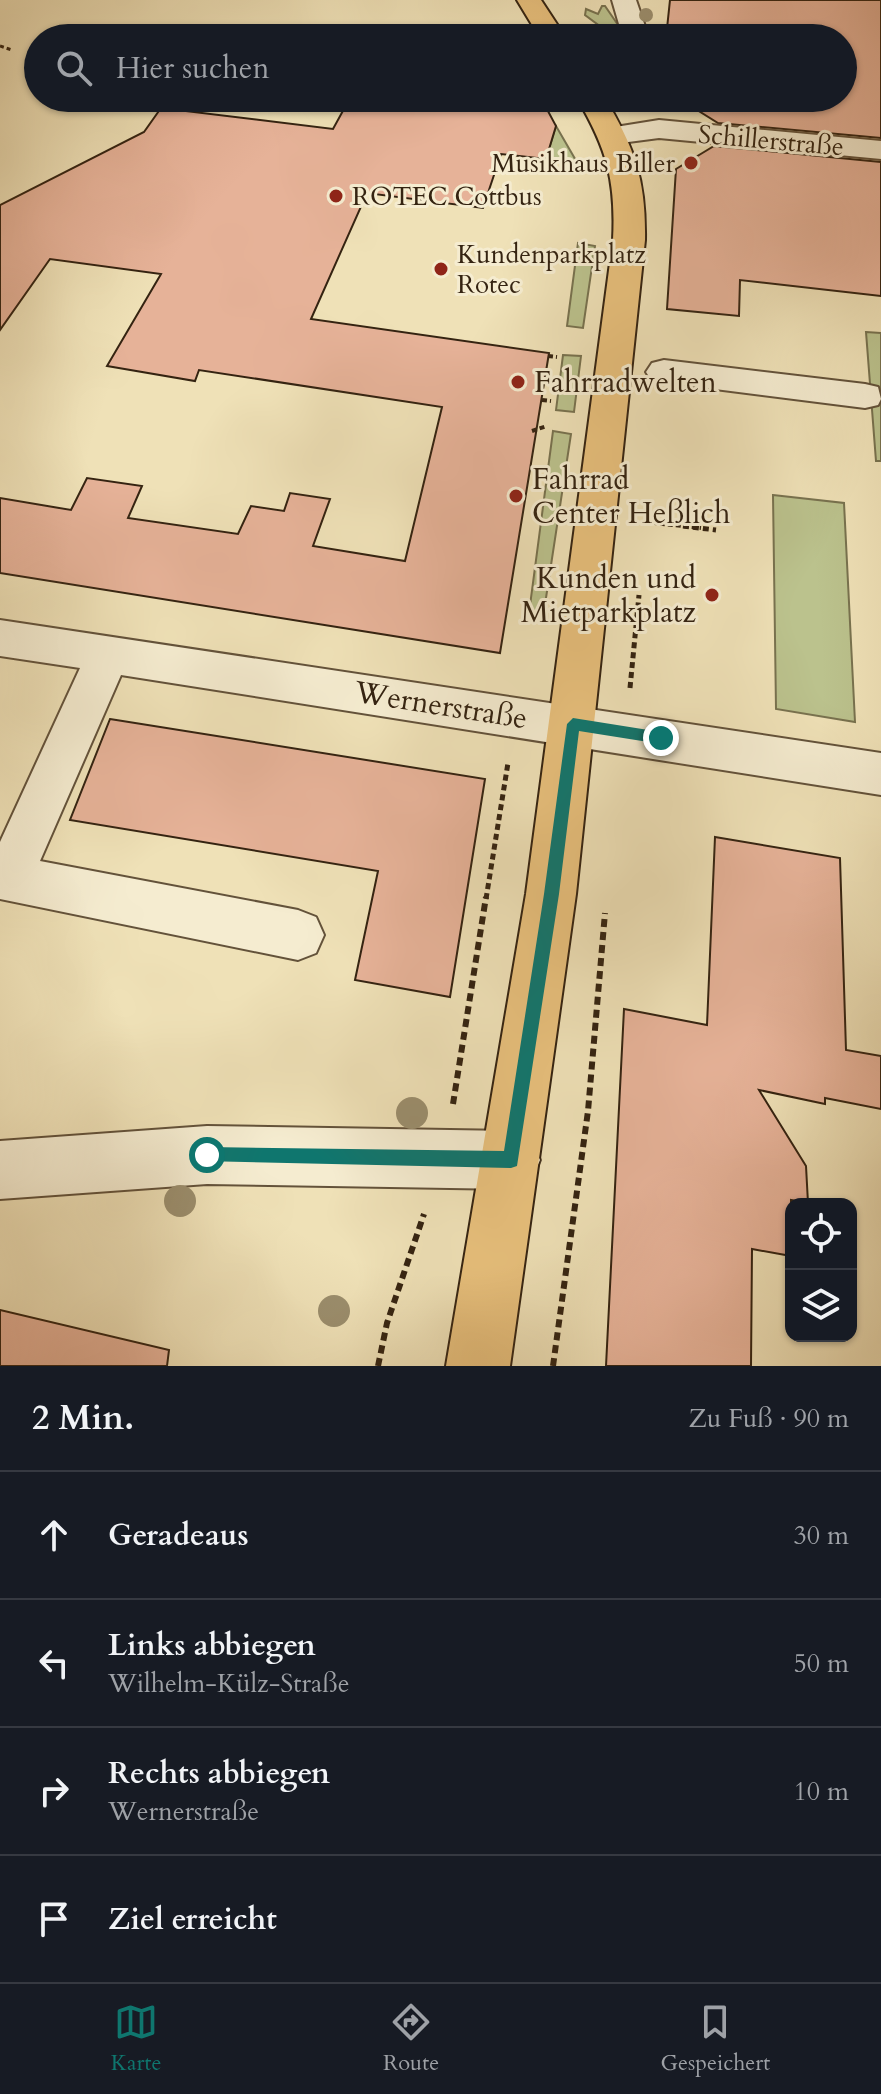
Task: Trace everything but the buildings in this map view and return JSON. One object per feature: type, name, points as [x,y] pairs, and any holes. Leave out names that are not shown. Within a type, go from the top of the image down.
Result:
[{"type":"main road","points":[[529,0],[544,24]]},
{"type":"main road","points":[[478,1366],[551,894],[629,240],[631,209],[627,167],[599,112]]},
{"type":"street","points":[[624,0],[632,24]]},
{"type":"street","name":"Schillerstraße","points":[[613,135],[659,129],[881,150]]},
{"type":"street","points":[[664,372],[865,396]]},
{"type":"street","name":"Wernerstraße","points":[[0,638],[573,724],[881,774]]},
{"type":"street","points":[[108,654],[8,879],[298,935]]},
{"type":"street","points":[[0,1170],[207,1155],[238,1172],[443,1158],[511,1160]]},
{"type":"path","points":[[0,46],[12,50]]},
{"type":"path","points":[[548,356],[557,357]]},
{"type":"path","points":[[542,400],[551,401]]},
{"type":"path","points":[[532,431],[547,426]]},
{"type":"path","points":[[644,522],[716,530]]},
{"type":"path","points":[[378,1366],[387,1323],[443,1158],[508,764]]},
{"type":"path","points":[[553,1366],[588,1111],[605,911]]},
{"type":"green space","points":[[605,6],[617,24],[597,24],[585,15],[586,9],[598,14]]},
{"type":"green space","points":[[556,126],[578,164],[546,159]]},
{"type":"green space","points":[[578,243],[595,246],[583,328],[567,326]]},
{"type":"green space","points":[[866,332],[881,333],[881,461],[876,461]]},
{"type":"green space","points":[[563,355],[581,356],[574,412],[556,410]]},
{"type":"green space","points":[[553,431],[571,434],[544,611],[529,613]]},
{"type":"green space","points":[[773,495],[844,503],[855,722],[776,709]]},
{"type":"place","name":"Musikhaus Biller","points":[[691,163]]},
{"type":"place","name":"ROTEC Cottbus","points":[[336,196]]},
{"type":"place","name":"Kundenparkplatz Rotec","points":[[441,269]]},
{"type":"place","name":"Fahrradwelten","points":[[518,382]]},
{"type":"place","name":"Fahrrad Center Heßlich","points":[[516,496]]},
{"type":"place","name":"Kunden und Mietparkplatz","points":[[712,595]]},
{"type":"route","points":[[207,1155],[511,1160],[573,724],[661,738]]}]
